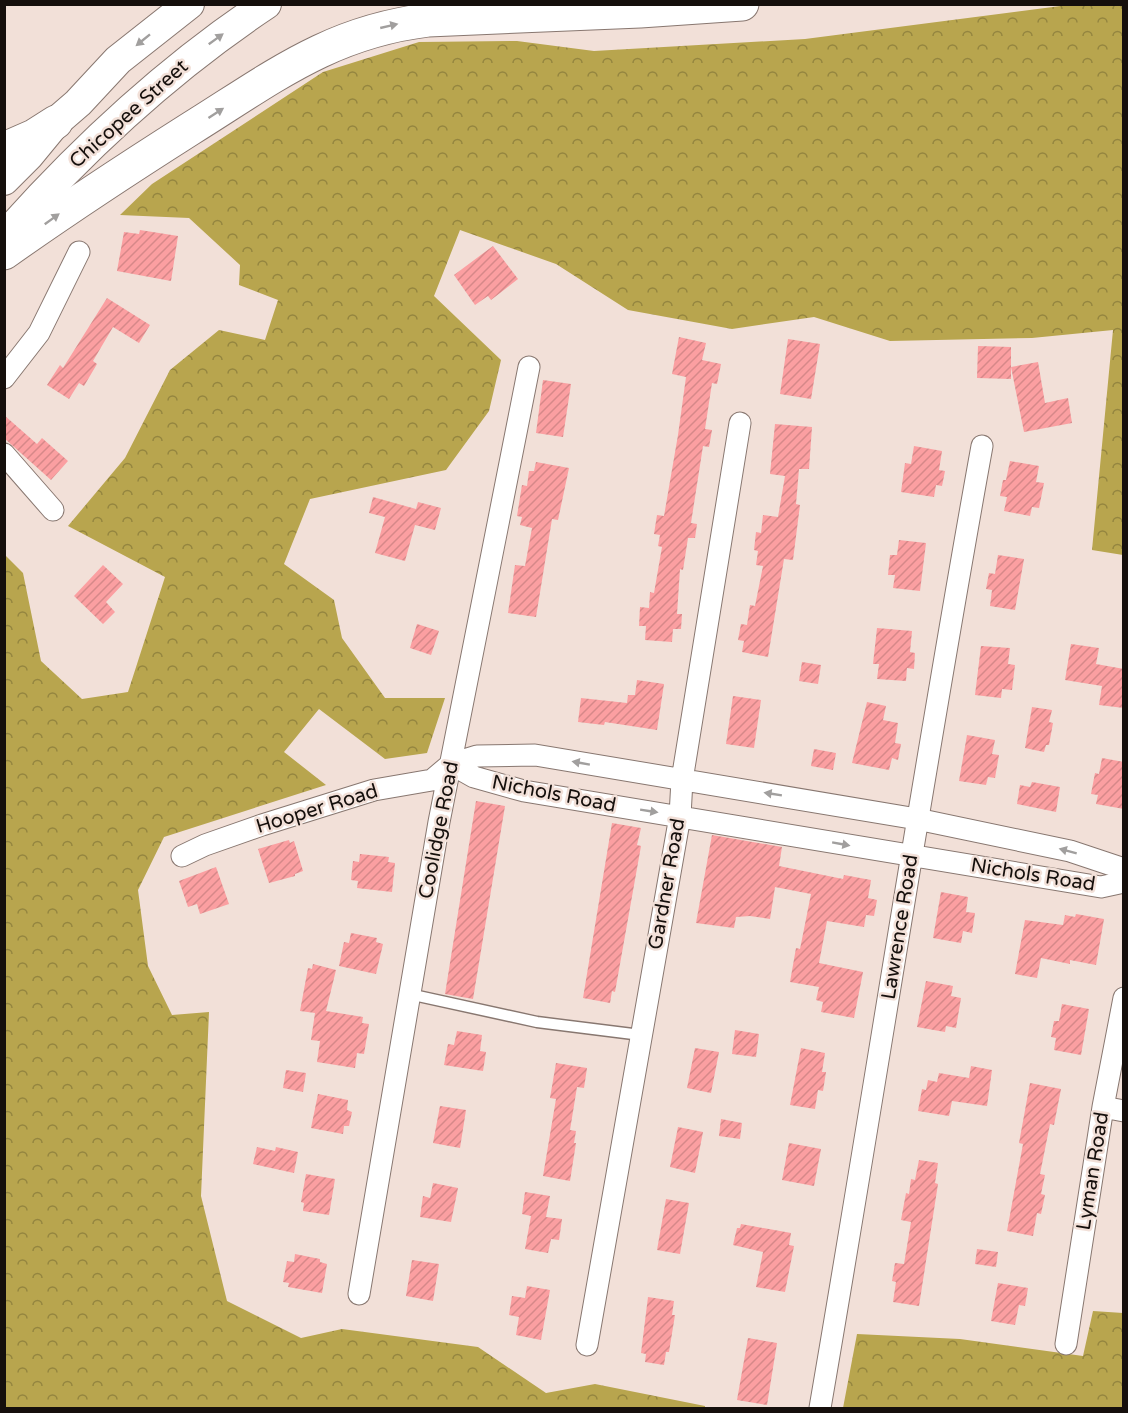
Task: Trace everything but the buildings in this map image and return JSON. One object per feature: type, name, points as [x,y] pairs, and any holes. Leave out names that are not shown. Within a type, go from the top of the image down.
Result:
[{"type":"highway","points":[[4,253],[81,198],[261,83],[314,53],[353,36],[400,23],[428,20],[629,12],[742,4]]},
{"type":"highway","points":[[4,149],[34,136],[56,122]]},
{"type":"main road","name":"Chicopee Street","points":[[4,180],[28,156],[56,122],[78,103],[118,60],[189,4]]},
{"type":"main road","name":"Chicopee Street","points":[[9,229],[74,162],[150,91],[215,39],[266,4]]},
{"type":"street","points":[[4,378],[39,333],[79,252]]},
{"type":"street","name":"Coolidge Road","points":[[358,1294],[451,764],[529,367]]},
{"type":"street","name":"Gardner Road","points":[[587,1345],[680,816],[682,780],[740,423]]},
{"type":"street","name":"Lawrence Road","points":[[820,1408],[917,819],[982,446]]},
{"type":"street","points":[[4,454],[53,510]]},
{"type":"street","name":"Nichols Road","points":[[451,764],[477,756],[535,755],[917,819],[1070,851],[1124,869]]},
{"type":"street","name":"Nichols Road","points":[[451,764],[474,777],[524,792],[1101,887],[1124,882]]},
{"type":"street","name":"Hooper Road","points":[[182,856],[205,845],[374,790],[432,780],[451,764]]},
{"type":"street","name":"Lyman Road","points":[[1066,1344],[1113,1109],[1124,998]]},
{"type":"lane","points":[[409,994],[537,1022],[641,1035]]},
{"type":"green space","points":[[1076,4],[1123,5],[1123,555],[1092,550],[1113,330],[1032,338],[890,341],[814,317],[732,329],[628,310],[556,264],[460,230],[434,296],[501,360],[489,411],[446,470],[310,499],[284,564],[334,600],[342,638],[385,698],[445,698],[427,753],[385,759],[319,709],[284,752],[326,785],[164,837],[138,890],[148,966],[172,1015],[209,1012],[201,1196],[227,1301],[301,1338],[342,1329],[478,1347],[546,1393],[595,1384],[705,1406],[705,1408],[5,1408],[5,555],[23,573],[41,661],[82,699],[128,692],[165,577],[68,526],[125,458],[170,370],[219,330],[265,340],[278,300],[239,285],[240,265],[189,218],[120,215],[152,184],[323,72],[419,42],[517,41],[594,51],[805,39]]},
{"type":"green space","points":[[1093,1311],[1123,1313],[1123,1408],[843,1408],[857,1334],[960,1339],[1083,1356]]}]
